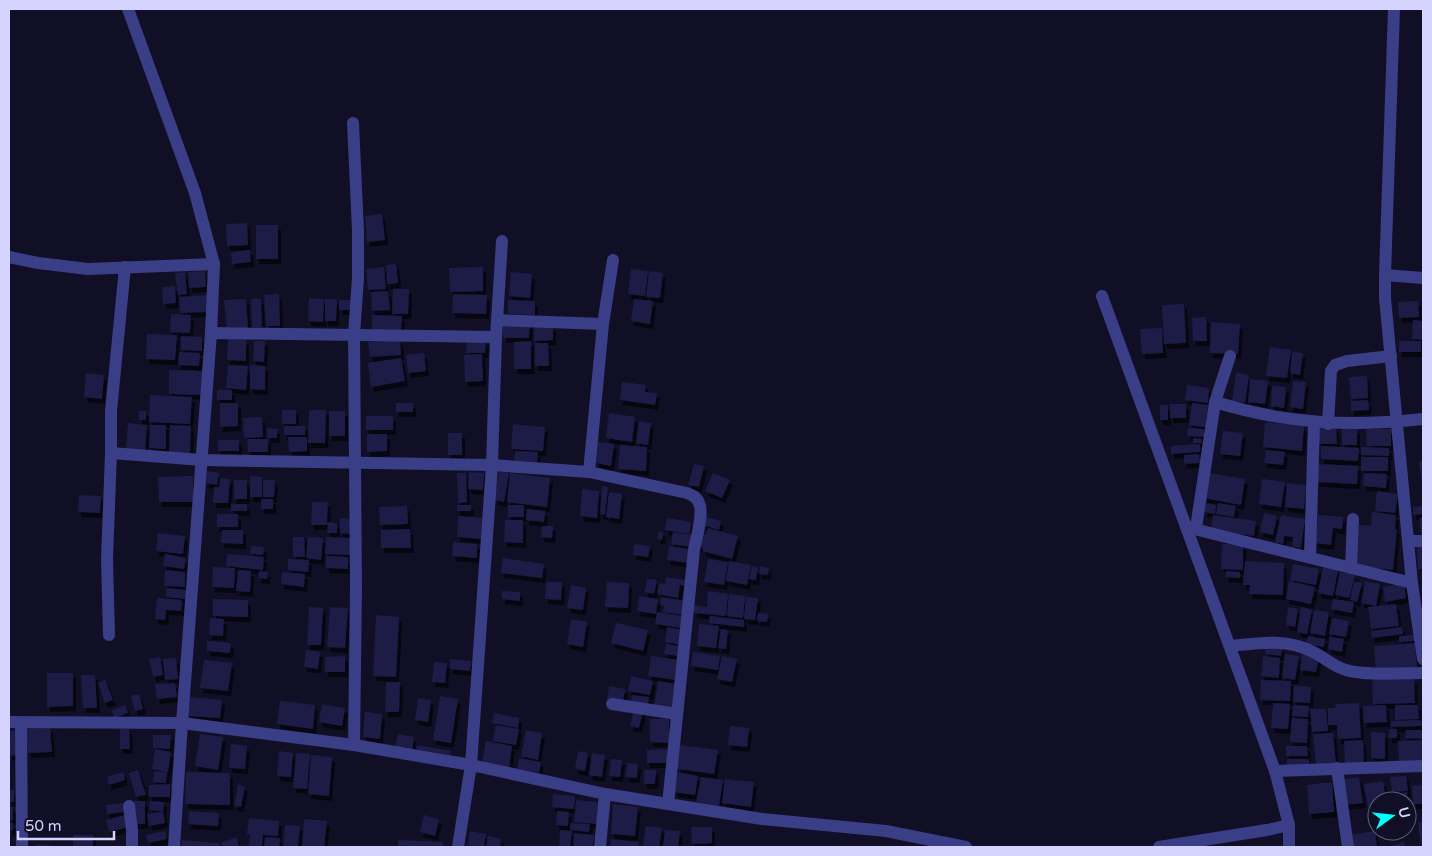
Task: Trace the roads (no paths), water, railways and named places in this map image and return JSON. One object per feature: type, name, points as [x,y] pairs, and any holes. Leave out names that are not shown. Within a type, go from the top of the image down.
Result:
[{"type":"street","points":[[128,9],[195,193],[214,264],[211,334],[174,847]]},
{"type":"street","points":[[1394,9],[1385,275],[1390,356],[1412,583],[1423,659]]},
{"type":"street","points":[[353,123],[358,231],[358,278],[354,335],[356,462],[354,745]]},
{"type":"street","points":[[458,847],[471,765],[492,465],[496,337],[502,241]]},
{"type":"street","points":[[9,257],[38,263],[88,269],[214,264]]},
{"type":"street","points":[[589,472],[603,324],[613,260]]},
{"type":"street","points":[[109,636],[107,559],[111,410],[126,267]]},
{"type":"street","points":[[1385,275],[1423,278]]},
{"type":"street","points":[[1102,296],[1191,528],[1230,646],[1275,771],[1289,847]]},
{"type":"street","points":[[497,320],[603,324]]},
{"type":"street","points":[[211,334],[496,337]]},
{"type":"street","points":[[1191,528],[1215,402],[1230,356]]},
{"type":"street","points":[[1328,424],[1331,371],[1335,365],[1347,361],[1390,356]]},
{"type":"street","points":[[1215,402],[1262,415],[1314,423],[1397,422],[1423,419]]},
{"type":"street","points":[[1310,557],[1314,423]]},
{"type":"street","points":[[111,453],[202,460],[492,465],[589,472],[687,493],[695,497],[699,502],[700,512],[694,550],[668,804]]},
{"type":"street","points":[[1351,568],[1353,519]]},
{"type":"street","points":[[1191,528],[1412,583]]},
{"type":"street","points":[[1409,541],[1423,541]]},
{"type":"street","points":[[1230,646],[1278,642],[1298,646],[1346,670],[1358,672],[1423,673]]},
{"type":"street","points":[[612,704],[677,714]]},
{"type":"street","points":[[22,847],[15,723],[182,723],[354,745],[471,765],[605,794],[762,819],[886,831],[966,847]]},
{"type":"street","points":[[1275,771],[1423,766]]},
{"type":"street","points":[[1337,768],[1348,847]]},
{"type":"street","points":[[600,847],[605,794]]},
{"type":"street","points":[[129,806],[132,847]]},
{"type":"street","points":[[1159,847],[1286,826]]}]
